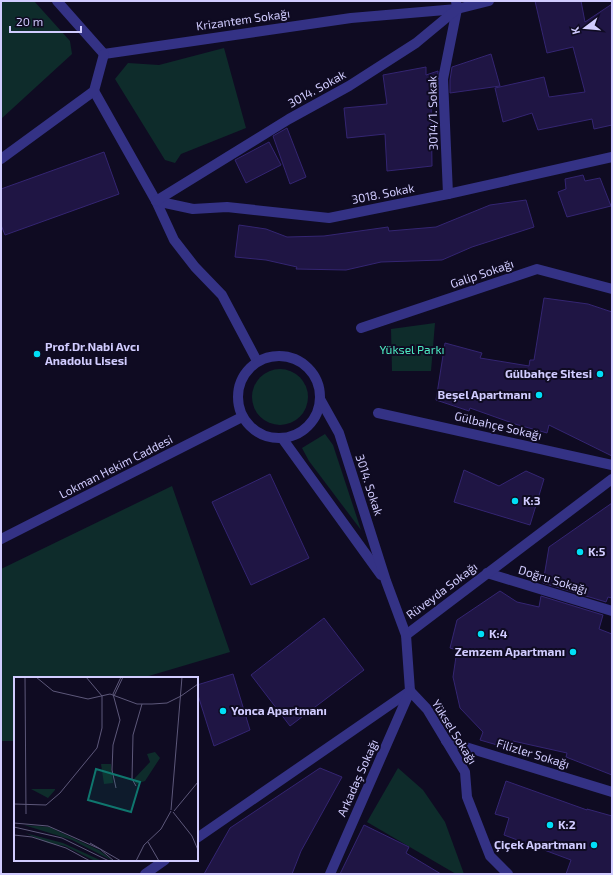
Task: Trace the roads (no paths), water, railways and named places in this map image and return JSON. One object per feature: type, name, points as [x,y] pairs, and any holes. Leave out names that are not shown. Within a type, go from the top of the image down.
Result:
[{"type":"street","points":[[1,159],[94,91],[104,54],[57,1]]},
{"type":"street","name":"3014. Sokak","points":[[156,201],[289,118],[349,86],[416,43],[459,4],[489,1]]},
{"type":"street","name":"Krizantem Sokağı","points":[[104,54],[459,4]]},
{"type":"street","name":"3014/1. Sokak","points":[[448,194],[443,79],[459,4]]},
{"type":"street","points":[[94,91],[156,201],[174,240],[195,267],[222,295],[257,361]]},
{"type":"street","name":"3018. Sokak","points":[[156,201],[193,209],[227,207],[329,218],[448,194],[612,156]]},
{"type":"street","name":"Galip Sokağı","points":[[361,328],[537,269],[612,289]]},
{"type":"street","points":[[275,355],[287,356],[298,360],[308,367],[315,376],[319,388],[320,399],[318,411],[304,430],[294,436],[270,438],[259,434],[249,426],[242,417],[238,406],[237,394],[240,382],[245,372],[257,361],[275,355]]},
{"type":"street","name":"3014. Sokak","points":[[320,399],[339,434],[386,581],[406,635]]},
{"type":"street","name":"Gülbahçe Sokağı","points":[[378,413],[612,465]]},
{"type":"street","name":"Lokman Hekim Caddesi","points":[[1,540],[242,417]]},
{"type":"street","name":"3014. Sokak","points":[[282,438],[386,581]]},
{"type":"street","name":"Rüveyda Sokağı","points":[[410,692],[406,635],[612,479]]},
{"type":"street","name":"Doğru Sokağı","points":[[487,573],[612,611]]},
{"type":"street","points":[[198,837],[410,692]]},
{"type":"street","name":"Yüksel Sokağı","points":[[410,692],[427,709],[465,772],[467,798],[490,856],[506,873]]},
{"type":"street","name":"Arkadaş Sokağı","points":[[330,874],[410,692]]},
{"type":"street","name":"Filizler Sokağı","points":[[446,741],[612,792]]},
{"type":"street","points":[[145,874],[164,861]]},
{"type":"place","name":"Prof.Dr.Nabi Avcı Anadolu Lisesi","points":[[37,354]]},
{"type":"place","name":"Gülbahçe Sitesi","points":[[600,374]]},
{"type":"place","name":"Beşel Apartmanı","points":[[539,395]]},
{"type":"place","name":"K:3","points":[[515,501]]},
{"type":"place","name":"K:5","points":[[580,552]]},
{"type":"place","name":"K:4","points":[[481,634]]},
{"type":"place","name":"Zemzem Apartmanı","points":[[573,652]]},
{"type":"place","name":"Yonca Apartmanı","points":[[223,711]]},
{"type":"place","name":"K:2","points":[[550,825]]},
{"type":"place","name":"Çiçek Apartmanı","points":[[594,845]]},
{"type":"park label","name":"Yüksel Parkı","points":[[412,350]]}]
